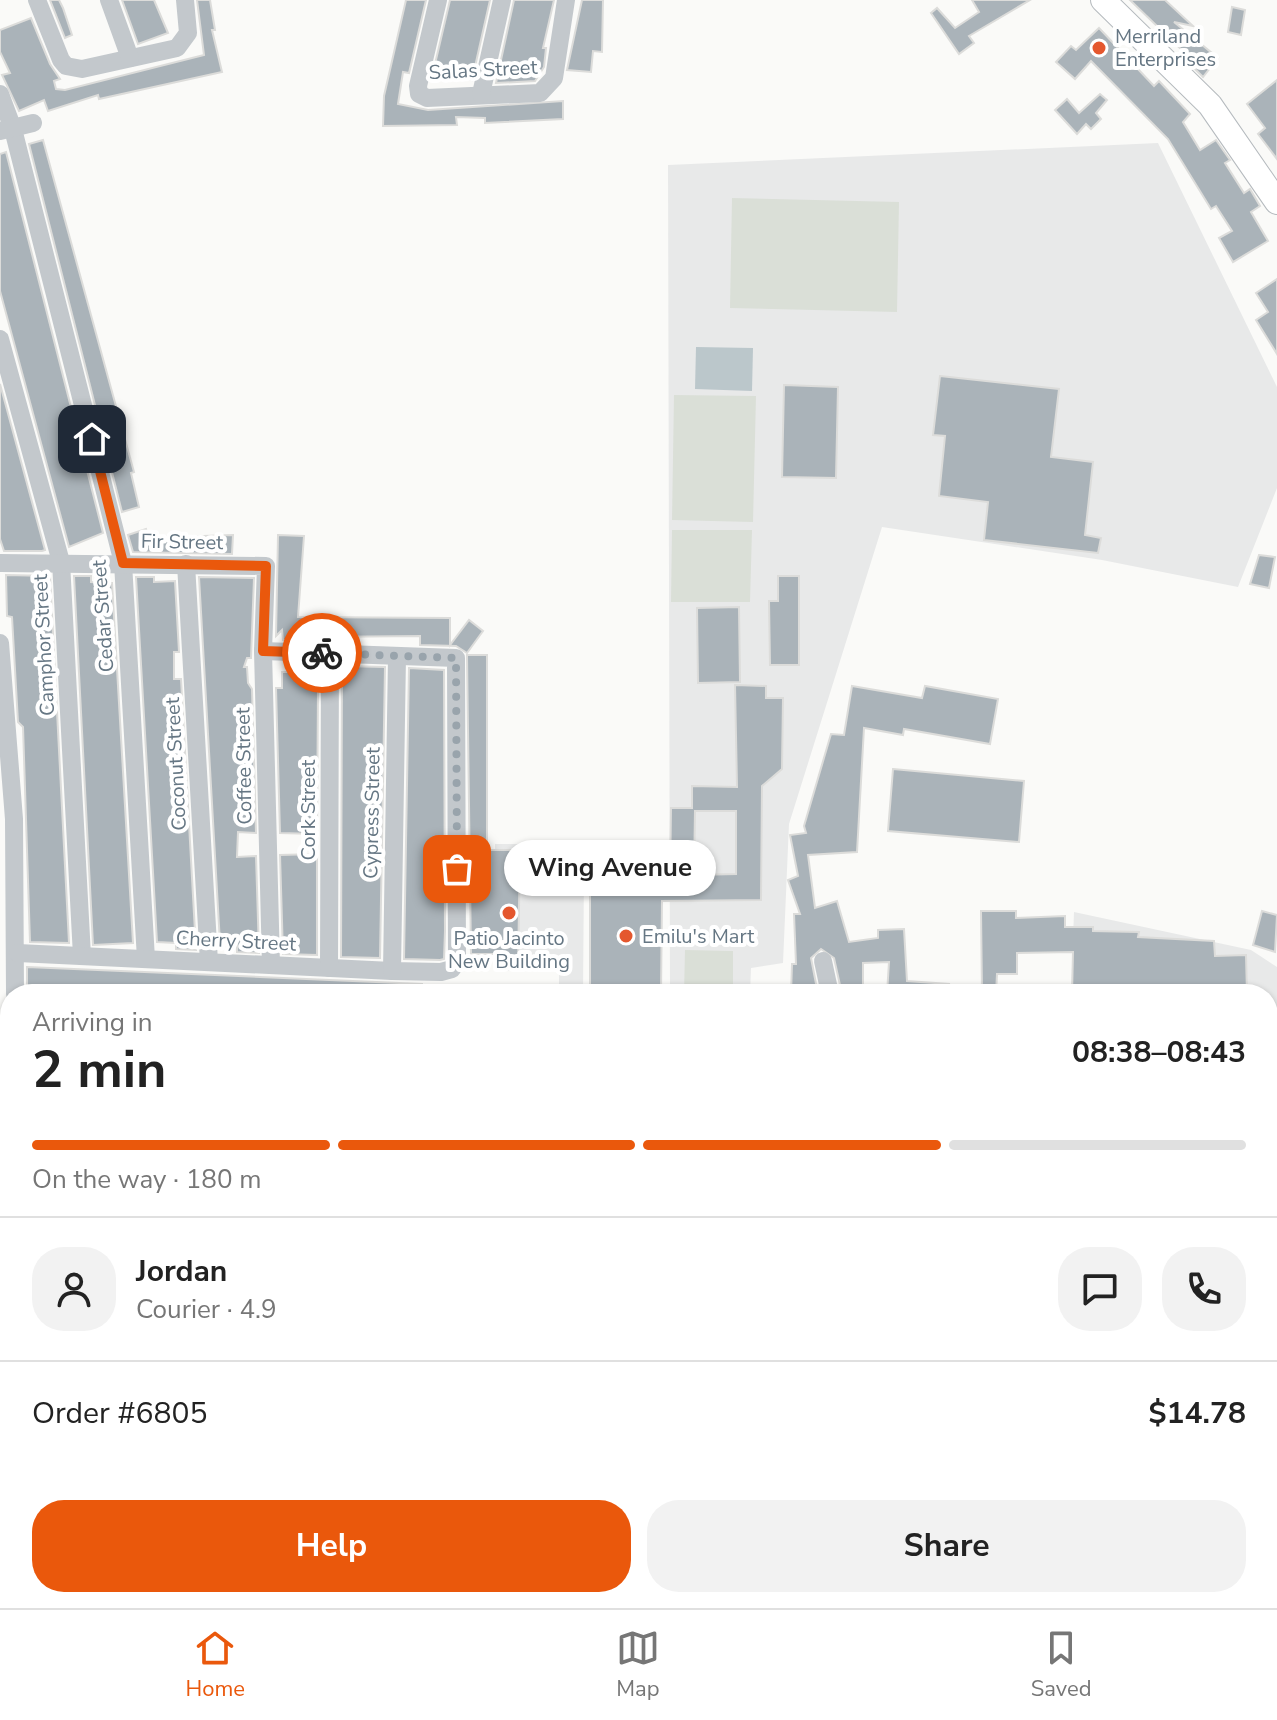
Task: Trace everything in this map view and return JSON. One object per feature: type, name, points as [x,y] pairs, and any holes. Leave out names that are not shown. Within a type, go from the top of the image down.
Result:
[{"type":"main road","points":[[1103,0],[1210,105],[1277,202]]},
{"type":"street","points":[[37,0],[66,66],[82,69],[177,48],[184,41],[189,23],[185,0]]},
{"type":"street","points":[[109,0],[130,58]]},
{"type":"street","name":"Salas Street","points":[[438,0],[419,94],[427,98],[540,93],[549,87],[554,78],[566,0]]},
{"type":"street","points":[[481,94],[502,0]]},
{"type":"street","name":"Cedar Street","points":[[0,94],[6,130],[123,563],[146,959]]},
{"type":"street","points":[[6,130],[33,123]]},
{"type":"street","name":"Camphor Street","points":[[0,339],[61,562],[82,956]]},
{"type":"street","name":"Fir Street","points":[[0,563],[266,566]]},
{"type":"street","name":"Coconut Street","points":[[186,564],[209,962]]},
{"type":"street","name":"Coffee Street","points":[[266,566],[263,651],[271,965]]},
{"type":"street","points":[[0,643],[14,819],[18,953],[16,984]]},
{"type":"street","points":[[263,651],[397,656]]},
{"type":"street","name":"Cork Street","points":[[329,968],[330,653]]},
{"type":"street","name":"Cherry Street","points":[[18,953],[392,971],[441,972],[452,969],[457,959],[456,658],[397,656]]},
{"type":"street","name":"Cypress Street","points":[[392,971],[397,656]]},
{"type":"street","points":[[823,961],[828,984]]},
{"type":"shaded area","points":[[1158,143],[1277,387],[1277,488],[1238,587],[1102,560],[882,527],[789,824],[783,963],[751,968],[750,984],[670,984],[668,165]]},
{"type":"shaded area","points":[[732,198],[899,202],[897,312],[730,308]]},
{"type":"shaded area","points":[[696,347],[753,348],[752,391],[695,389]]},
{"type":"shaded area","points":[[674,395],[756,396],[753,522],[672,520]]},
{"type":"shaded area","points":[[672,530],[752,530],[750,602],[671,602]]},
{"type":"shaded area","points":[[495,844],[606,844],[606,870],[584,870],[583,984],[559,984],[559,971],[495,971]]},
{"type":"shaded area","points":[[1074,912],[1251,950],[1277,967],[1277,984],[1071,984]]},
{"type":"shaded area","points":[[685,950],[733,951],[733,984],[684,984]]},
{"type":"building","points":[[50,0],[59,0],[72,35],[65,38]]},
{"type":"building","points":[[122,0],[154,0],[168,33],[138,44]]},
{"type":"building","points":[[197,0],[210,0],[215,30],[212,30],[222,72],[99,99],[98,95],[48,111],[44,100],[19,111],[2,75],[10,73],[0,52],[0,30],[31,18],[50,64],[60,79],[54,81],[56,89],[65,90],[204,55]]},
{"type":"building","points":[[406,0],[426,0],[409,73],[403,72],[398,104],[428,110],[563,101],[563,119],[485,123],[485,118],[456,117],[457,125],[383,126],[384,96]]},
{"type":"building","points":[[450,0],[490,0],[472,80],[453,76],[455,69],[435,64]]},
{"type":"building","points":[[514,0],[554,0],[543,48],[546,48],[544,67],[535,81],[496,83]]},
{"type":"building","points":[[582,0],[603,0],[602,52],[593,51],[591,72],[567,70]]},
{"type":"building","points":[[972,0],[1030,0],[969,36],[974,43],[959,54],[931,13],[937,8],[955,28],[979,12]]},
{"type":"building","points":[[1130,0],[1165,0],[1193,26],[1174,22],[1218,58],[1203,77],[1182,56],[1185,53]]},
{"type":"building","points":[[1232,7],[1245,10],[1241,35],[1228,32]]},
{"type":"building","points":[[1099,28],[1154,86],[1159,81],[1190,114],[1183,122],[1200,150],[1216,140],[1230,160],[1225,163],[1244,193],[1250,189],[1260,206],[1251,212],[1268,241],[1233,262],[1219,238],[1232,231],[1216,206],[1211,209],[1168,139],[1091,61],[1075,79],[1056,62],[1071,46],[1076,50]]},
{"type":"building","points":[[1277,80],[1277,159],[1258,134],[1265,128],[1247,104]]},
{"type":"building","points":[[1100,94],[1107,100],[1096,113],[1101,119],[1091,129],[1086,124],[1077,134],[1055,110],[1067,99],[1079,113]]},
{"type":"building","points":[[43,140],[134,472],[131,473],[139,507],[122,512],[29,144]]},
{"type":"building","points":[[6,152],[103,533],[69,547],[0,291],[0,154]]},
{"type":"building","points":[[1277,279],[1277,354],[1256,320],[1268,312],[1256,293]]},
{"type":"building","points":[[940,376],[1059,389],[1051,457],[1093,462],[1085,535],[1101,538],[1098,553],[984,540],[988,502],[939,496],[945,436],[933,435]]},
{"type":"building","points":[[0,384],[45,550],[42,551],[4,551],[0,539]]},
{"type":"building","points":[[784,385],[838,387],[836,478],[782,477]]},
{"type":"building","points":[[146,529],[148,535],[172,537],[233,535],[232,554],[133,552],[128,535]]},
{"type":"building","points":[[278,535],[304,536],[298,617],[450,618],[450,645],[469,620],[483,631],[467,653],[456,646],[420,645],[420,636],[315,637],[315,623],[296,640],[283,640],[282,630],[276,636]]},
{"type":"building","points":[[1259,555],[1275,557],[1269,588],[1250,584]]},
{"type":"building","points":[[6,575],[50,576],[69,943],[30,942],[23,727],[18,722],[12,617],[7,616]]},
{"type":"building","points":[[74,576],[91,576],[91,582],[112,583],[133,943],[93,945]]},
{"type":"building","points":[[778,576],[799,576],[799,665],[770,665],[769,601],[778,601]]},
{"type":"building","points":[[136,577],[154,577],[154,582],[175,581],[179,652],[174,652],[174,679],[181,679],[196,950],[176,949],[176,943],[157,942]]},
{"type":"building","points":[[199,577],[254,578],[251,658],[247,658],[244,667],[247,667],[248,683],[252,689],[256,833],[238,832],[237,857],[256,856],[259,953],[237,952],[237,943],[220,943]]},
{"type":"building","points":[[739,607],[740,682],[698,683],[697,608]]},
{"type":"building","points":[[467,655],[487,655],[487,850],[520,850],[518,966],[498,966],[498,954],[471,954]]},
{"type":"building","points":[[342,666],[385,667],[380,958],[341,957]]},
{"type":"building","points":[[409,668],[444,670],[445,931],[444,959],[440,960],[404,959]]},
{"type":"building","points":[[282,672],[314,672],[314,688],[318,688],[317,834],[280,833],[276,688],[282,688]]},
{"type":"building","points":[[735,685],[766,686],[766,698],[783,698],[782,769],[762,786],[761,900],[662,901],[661,984],[590,984],[590,879],[670,879],[671,808],[692,808],[692,786],[737,787]],"holes":[[[695,811],[736,811],[736,874],[694,875]]]},
{"type":"building","points":[[852,686],[922,698],[925,686],[998,699],[990,744],[904,729],[903,735],[864,728],[857,852],[808,855],[815,908],[837,901],[849,942],[878,938],[878,930],[904,929],[907,981],[949,984],[888,984],[889,962],[863,963],[863,984],[840,984],[834,958],[821,949],[811,958],[816,984],[791,984],[792,964],[796,964],[794,914],[800,914],[788,880],[798,876],[790,835],[806,833],[804,826],[831,734],[844,735]]},
{"type":"building","points":[[893,769],[1024,781],[1019,842],[888,831]]},
{"type":"building","points":[[317,854],[317,955],[283,954],[280,855]]},
{"type":"building","points":[[981,911],[1016,911],[1016,918],[1065,916],[1065,927],[1139,932],[1138,937],[1214,941],[1215,956],[1246,955],[1247,984],[1072,984],[1073,952],[1017,953],[1017,974],[997,974],[996,984],[982,984]]},
{"type":"building","points":[[1262,911],[1277,915],[1275,952],[1253,945]]},
{"type":"building","points":[[27,967],[422,984],[27,984]]},
{"type":"way so far","points":[[322,653],[456,658],[457,869]]},
{"type":"place","name":"Merriland Enterprises","points":[[1099,48]]},
{"type":"place","name":"Wing Avenue","points":[[457,869]]},
{"type":"place","name":"Patio Jacinto New Building","points":[[509,913]]},
{"type":"place","name":"Emilu's Mart","points":[[626,936]]},
{"type":"route","points":[[92,439],[123,563],[266,566],[263,651],[322,653]]}]
